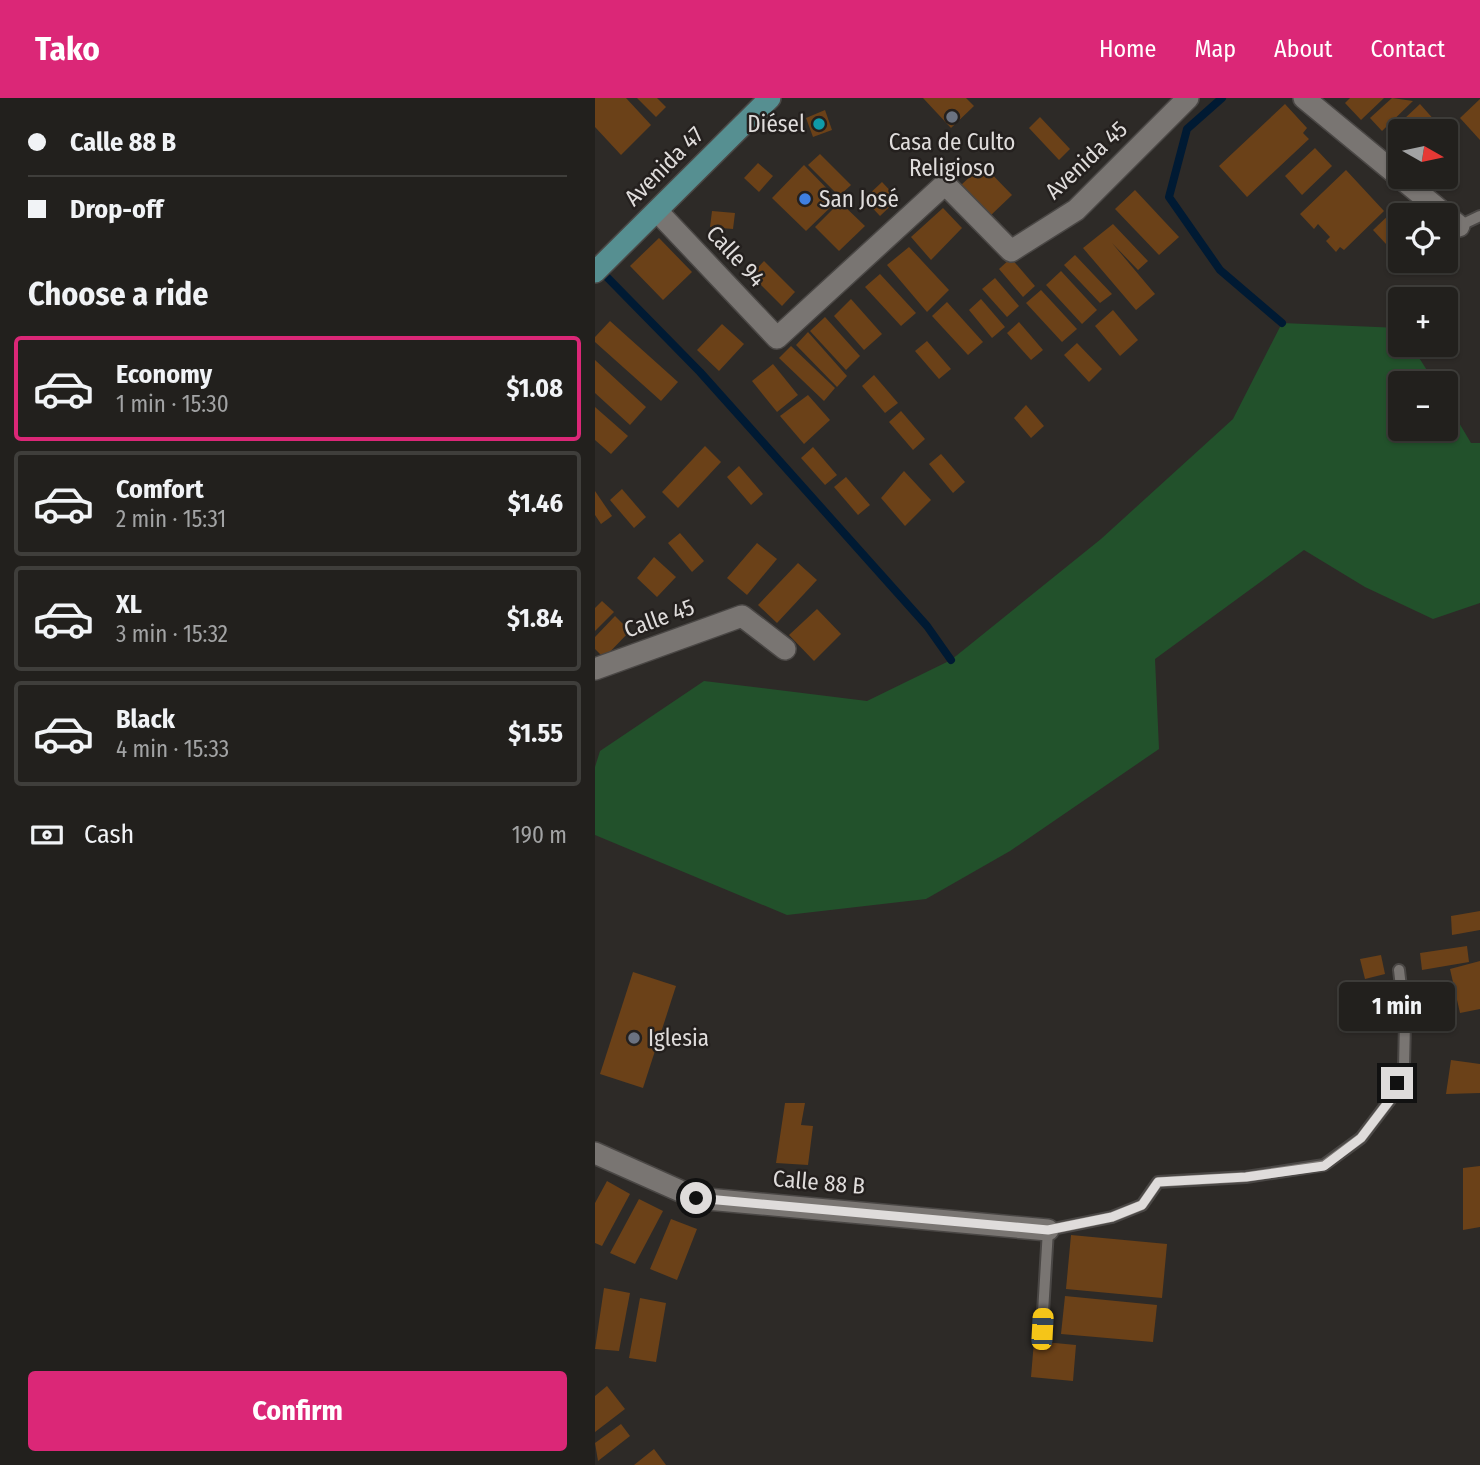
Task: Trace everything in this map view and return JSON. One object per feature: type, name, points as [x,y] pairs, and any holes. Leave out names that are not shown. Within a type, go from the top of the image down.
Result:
[{"type":"main road","name":"Avenida 47","points":[[600,267],[770,98]]},
{"type":"street","name":"Avenida 45","points":[[777,338],[945,184],[1011,251],[1076,211],[1188,98]]},
{"type":"street","points":[[1304,98],[1459,226]]},
{"type":"street","name":"Calle 94","points":[[657,211],[777,338]]},
{"type":"street","name":"Calle 45","points":[[595,669],[742,616],[785,649]]},
{"type":"street","name":"Calle 88 B","points":[[595,1153],[696,1198],[1048,1230]]},
{"type":"lane","points":[[1459,226],[1480,216]]},
{"type":"lane","points":[[1042,1329],[1048,1230],[1112,1217],[1142,1205],[1158,1182],[1246,1177],[1324,1166],[1361,1138],[1390,1100],[1404,1067],[1405,1021],[1399,970]]},
{"type":"green space","points":[[1282,323],[1388,327],[1388,357],[1419,357],[1427,371],[1388,371],[1388,441],[1458,441],[1458,421],[1471,443],[1480,443],[1480,603],[1433,619],[1365,587],[1304,550],[1155,659],[1159,749],[1010,851],[926,899],[787,915],[595,835],[595,767],[600,751],[704,681],[867,701],[951,660],[1101,539],[1233,419]]},
{"type":"building","points":[[595,98],[626,98],[651,125],[621,155],[595,127]]},
{"type":"building","points":[[637,98],[657,98],[666,107],[656,117]]},
{"type":"building","name":"Casa de Culto Religioso","points":[[923,98],[966,98],[974,106],[951,128]]},
{"type":"building","points":[[1350,98],[1384,98],[1361,120],[1345,103]]},
{"type":"building","points":[[1392,98],[1413,101],[1394,119],[1388,119],[1388,125],[1382,131],[1370,118]]},
{"type":"building","points":[[1480,99],[1480,140],[1460,118]]},
{"type":"building","points":[[1285,104],[1307,128],[1303,133],[1309,139],[1247,197],[1219,166]]},
{"type":"building","points":[[1420,104],[1433,119],[1404,119]]},
{"type":"building","name":"Diésel","points":[[825,110],[832,130],[813,137],[806,118]]},
{"type":"building","points":[[1040,117],[1070,149],[1059,160],[1029,128]]},
{"type":"building","points":[[1315,148],[1332,166],[1302,195],[1285,176]]},
{"type":"building","points":[[820,154],[851,185],[839,196],[808,165]]},
{"type":"building","points":[[758,163],[773,176],[759,192],[744,178]]},
{"type":"building","name":"San José","points":[[804,165],[838,200],[806,231],[772,198]]},
{"type":"building","points":[[983,165],[1012,195],[990,216],[961,185]]},
{"type":"building","points":[[1346,170],[1384,211],[1344,250],[1340,247],[1336,252],[1326,241],[1330,237],[1318,224],[1314,229],[1300,214]]},
{"type":"building","points":[[882,182],[898,199],[880,216],[864,199]]},
{"type":"building","points":[[1135,190],[1179,237],[1159,255],[1115,209]]},
{"type":"building","points":[[840,202],[865,226],[839,251],[815,227]]},
{"type":"building","points":[[943,208],[962,228],[931,260],[911,237]]},
{"type":"building","points":[[712,211],[735,213],[733,229],[710,227]]},
{"type":"building","points":[[1388,216],[1388,242],[1386,244],[1373,230]]},
{"type":"building","points":[[1113,224],[1148,261],[1138,270],[1112,243],[1155,294],[1136,310],[1083,248]]},
{"type":"building","points":[[659,238],[692,272],[663,300],[630,266]]},
{"type":"building","points":[[909,247],[949,290],[927,312],[887,265]]},
{"type":"building","points":[[1075,255],[1112,294],[1100,303],[1064,265]]},
{"type":"building","points":[[1011,258],[1035,286],[1023,297],[999,269]]},
{"type":"building","points":[[764,261],[795,292],[782,306],[751,275]]},
{"type":"building","points":[[1061,271],[1097,310],[1082,324],[1046,285]]},
{"type":"building","points":[[880,274],[916,313],[901,326],[865,287]]},
{"type":"building","points":[[995,278],[1019,306],[1007,317],[982,289]]},
{"type":"building","points":[[1041,290],[1077,329],[1062,342],[1026,303]]},
{"type":"building","points":[[851,299],[882,334],[864,350],[834,316]]},
{"type":"building","points":[[981,299],[1005,327],[992,338],[969,310]]},
{"type":"building","points":[[947,302],[983,342],[968,355],[932,316]]},
{"type":"building","points":[[1113,310],[1138,340],[1120,356],[1095,326]]},
{"type":"building","points":[[825,317],[860,356],[846,370],[810,331]]},
{"type":"building","points":[[610,321],[678,382],[661,401],[595,342],[595,337]]},
{"type":"building","points":[[1019,322],[1043,350],[1031,360],[1007,333]]},
{"type":"building","points":[[722,324],[744,344],[719,371],[697,350]]},
{"type":"building","points":[[808,332],[847,376],[837,387],[796,345]]},
{"type":"building","points":[[927,341],[951,369],[939,379],[915,351]]},
{"type":"building","points":[[1077,343],[1102,369],[1089,382],[1064,355]]},
{"type":"building","points":[[791,346],[835,388],[824,401],[779,358]]},
{"type":"building","points":[[595,360],[646,407],[630,425],[595,393]]},
{"type":"building","points":[[773,364],[798,395],[777,412],[752,381]]},
{"type":"building","points":[[874,375],[898,403],[885,413],[862,386]]},
{"type":"building","points":[[808,395],[830,420],[804,444],[780,416]]},
{"type":"building","points":[[1026,405],[1044,426],[1031,438],[1014,418]]},
{"type":"building","points":[[595,407],[628,436],[611,454],[595,440]]},
{"type":"building","points":[[901,411],[925,439],[913,450],[889,422]]},
{"type":"building","points":[[705,446],[721,462],[678,508],[662,492]]},
{"type":"building","points":[[813,447],[837,475],[825,485],[801,458]]},
{"type":"building","points":[[941,454],[965,482],[953,493],[929,464]]},
{"type":"building","points":[[739,466],[763,494],[751,505],[727,477]]},
{"type":"building","points":[[904,471],[931,500],[905,526],[881,498]]},
{"type":"building","points":[[846,477],[870,505],[858,515],[834,487]]},
{"type":"building","points":[[622,489],[646,517],[634,528],[610,500]]},
{"type":"building","points":[[595,491],[612,516],[601,524],[595,515]]},
{"type":"building","points":[[680,533],[704,561],[692,572],[668,543]]},
{"type":"building","points":[[757,543],[777,559],[747,595],[727,578]]},
{"type":"building","points":[[654,557],[676,577],[657,597],[637,578]]},
{"type":"building","points":[[798,563],[817,580],[777,623],[758,605]]},
{"type":"building","points":[[602,601],[614,612],[595,631],[595,608]]},
{"type":"building","points":[[817,609],[841,634],[814,661],[789,635]]},
{"type":"building","points":[[615,616],[630,631],[604,658],[595,649],[595,637]]},
{"type":"building","points":[[1480,911],[1480,930],[1452,935],[1451,916]]},
{"type":"building","points":[[1467,946],[1469,962],[1422,970],[1420,953]]},
{"type":"building","points":[[1381,955],[1385,974],[1365,979],[1360,959]]},
{"type":"building","points":[[1480,961],[1480,1009],[1460,1013],[1450,969]]},
{"type":"building","points":[[633,972],[676,986],[643,1088],[600,1074]]},
{"type":"building","points":[[1451,1060],[1480,1064],[1480,1093],[1446,1094]]},
{"type":"building","points":[[785,1103],[805,1103],[801,1125],[813,1126],[808,1165],[776,1163]]},
{"type":"building","points":[[1480,1166],[1480,1227],[1463,1230],[1463,1168]]},
{"type":"building","points":[[607,1181],[630,1194],[602,1246],[595,1243],[595,1203]]},
{"type":"building","points":[[639,1199],[663,1211],[635,1264],[610,1253]]},
{"type":"building","points":[[671,1219],[697,1229],[677,1280],[650,1269]]},
{"type":"building","points":[[1071,1235],[1167,1244],[1162,1298],[1066,1289]]},
{"type":"building","points":[[604,1288],[630,1293],[619,1351],[595,1349]]},
{"type":"building","points":[[1065,1296],[1157,1305],[1153,1342],[1061,1334]]},
{"type":"building","points":[[640,1298],[666,1303],[656,1362],[629,1358]]},
{"type":"building","points":[[1034,1341],[1076,1345],[1073,1381],[1031,1377]]},
{"type":"building","points":[[607,1386],[625,1409],[595,1432],[595,1396]]},
{"type":"building","points":[[621,1424],[630,1436],[598,1461],[595,1443]]},
{"type":"building","points":[[654,1449],[666,1465],[634,1465]]},
{"type":"waterway","points":[[1222,98],[1187,129],[1169,197],[1220,270],[1282,323]]},
{"type":"waterway","points":[[599,269],[700,372],[927,626],[951,660]]},
{"type":"place","name":"Casa de Culto Religioso","points":[[952,117]]},
{"type":"place","name":"Diésel","points":[[819,124]]},
{"type":"place","name":"San José","points":[[805,199]]},
{"type":"place","name":"Iglesia","points":[[634,1038]]},
{"type":"route","points":[[696,1198],[1048,1230],[1112,1217],[1142,1205],[1158,1182],[1246,1177],[1324,1166],[1361,1138],[1390,1100],[1397,1083]]}]
